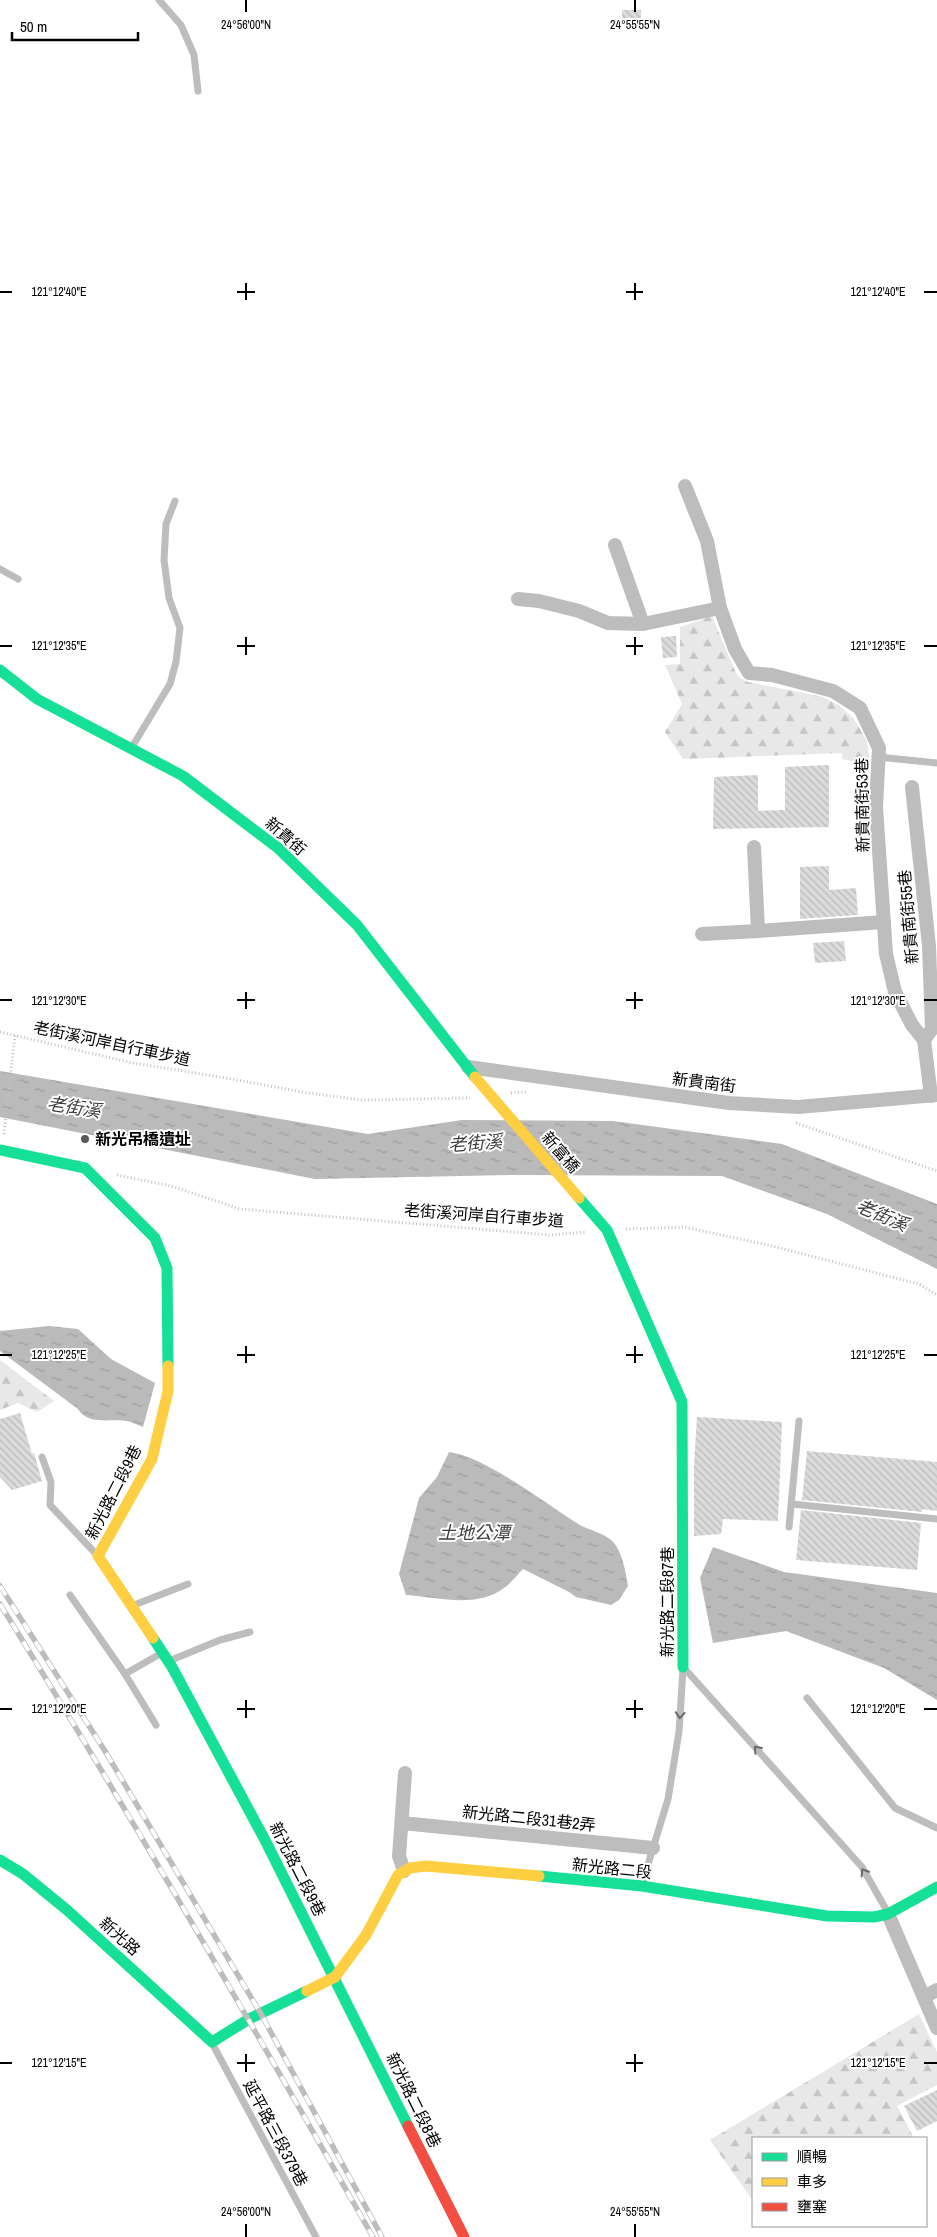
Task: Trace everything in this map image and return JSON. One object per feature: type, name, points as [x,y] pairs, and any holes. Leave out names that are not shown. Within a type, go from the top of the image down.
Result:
[{"type":"street","name":"新貴南街53巷","points":[[685,486],[707,541],[720,608],[735,649],[749,673],[772,675],[834,692],[860,708],[878,748],[876,806],[886,954],[895,992],[912,1025],[924,1040],[934,1096]]},
{"type":"street","points":[[615,545],[643,624]]},
{"type":"street","points":[[518,599],[540,601],[579,611],[608,623],[643,624],[720,608]]},
{"type":"street","name":"新貴街","points":[[0,670],[37,699],[130,750],[183,776],[278,848],[356,925],[490,1096]]},
{"type":"street","name":"新貴南街55巷","points":[[912,787],[933,945],[932,1030],[924,1040]]},
{"type":"street","points":[[754,847],[758,931]]},
{"type":"street","points":[[702,934],[884,922]]},
{"type":"street","name":"新貴南街","points":[[468,1068],[729,1103],[798,1107],[934,1096]]},
{"type":"street","name":"新富橋","points":[[490,1096],[607,1230]]},
{"type":"street","name":"新光路二段9巷","points":[[0,1150],[85,1168],[155,1238],[167,1268],[168,1391],[152,1459],[98,1556],[165,1657],[266,1842],[335,1977]]},
{"type":"street","name":"新光路二段87巷","points":[[607,1230],[682,1402],[683,1667]]},
{"type":"street","points":[[212,2042],[249,2019],[335,1977],[366,1935],[398,1875],[404,1871],[399,1856],[405,1774]]},
{"type":"street","name":"新光路二段31巷2弄","points":[[402,1823],[653,1848]]},
{"type":"street","name":"新光路","points":[[0,1860],[23,1874],[67,1910],[212,2042]]},
{"type":"street","name":"新光路二段","points":[[404,1871],[410,1868],[426,1866],[642,1886],[827,1916],[874,1917],[888,1914],[937,1887]]},
{"type":"street","points":[[888,1914],[937,2028]]},
{"type":"street","name":"新光路二段8巷","points":[[335,1977],[464,2237]]},
{"type":"street","points":[[924,1997],[937,1990]]},
{"type":"lane","points":[[159,0],[181,25],[194,55],[198,91]]},
{"type":"lane","points":[[130,750],[170,684],[176,662],[180,628],[169,598],[164,560],[166,524],[175,501]]},
{"type":"lane","points":[[0,569],[18,579]]},
{"type":"lane","points":[[878,757],[937,763]]},
{"type":"lane","points":[[789,1527],[799,1421]]},
{"type":"lane","points":[[42,1457],[51,1482],[50,1505],[98,1556]]},
{"type":"lane","points":[[792,1504],[937,1519]]},
{"type":"lane","points":[[131,1606],[188,1584]]},
{"type":"lane","points":[[70,1595],[125,1674],[156,1725]]},
{"type":"lane","points":[[125,1674],[165,1657],[250,1632]]},
{"type":"lane","points":[[642,1886],[668,1800],[679,1732],[683,1667]]},
{"type":"lane","name":"新光路二段87巷","points":[[683,1667],[862,1867],[888,1914]]},
{"type":"lane","points":[[807,1698],[895,1808],[937,1828]]},
{"type":"lane","name":"延平路三段379巷","points":[[212,2042],[316,2237]]},
{"type":"path","name":"老街溪河岸自行車步道","points":[[0,1032],[133,1063],[308,1094],[362,1100],[472,1098]]},
{"type":"path","name":"老街溪河岸自行車步道","points":[[4,1136],[15,1035]]},
{"type":"path","points":[[787,1120],[937,1171]]},
{"type":"path","name":"老街溪河岸自行車步道","points":[[113,1174],[171,1186],[240,1209],[550,1235],[607,1230],[684,1227],[768,1245],[919,1284],[937,1295]]},
{"type":"green space","points":[[712,616],[735,671],[740,678],[748,682],[823,697],[840,706],[854,719],[867,741],[870,765],[842,759],[842,753],[683,759],[665,732],[682,704],[665,665],[680,664],[680,627]]},
{"type":"green space","points":[[0,1360],[54,1401],[37,1412],[18,1403],[0,1410]]},
{"type":"green space","points":[[919,2014],[937,2052],[937,2085],[897,2106],[913,2137],[752,2137],[752,2200],[710,2140]]},
{"type":"water","name":"老街溪","points":[[0,1071],[368,1134],[462,1120],[613,1121],[782,1144],[937,1204],[937,1269],[827,1214],[722,1176],[514,1175],[315,1179],[0,1117]]},
{"type":"water","points":[[49,1326],[78,1329],[111,1359],[155,1383],[143,1427],[121,1420],[88,1418],[0,1351],[0,1331]]},
{"type":"water","name":"土地公潭","points":[[449,1452],[464,1455],[480,1462],[516,1482],[580,1525],[611,1540],[621,1555],[628,1586],[619,1600],[611,1605],[576,1597],[523,1569],[504,1588],[481,1598],[456,1600],[406,1595],[399,1574],[419,1498],[437,1477]]},
{"type":"water","points":[[713,1547],[784,1572],[937,1593],[937,1700],[884,1668],[786,1631],[713,1643],[700,1578]]},
{"type":"building","points":[[622,10],[641,10],[641,25],[622,25]]},
{"type":"building","points":[[676,636],[677,657],[663,658],[661,637]]},
{"type":"building","points":[[829,765],[829,827],[713,829],[714,777],[758,775],[758,811],[785,810],[785,767]]},
{"type":"building","points":[[829,866],[829,890],[856,888],[858,915],[800,919],[800,867]]},
{"type":"building","points":[[844,941],[846,961],[815,963],[813,943]]},
{"type":"building","points":[[20,1413],[42,1481],[12,1490],[0,1477],[0,1419]]},
{"type":"building","points":[[697,1417],[782,1422],[778,1521],[723,1519],[721,1534],[694,1536],[694,1465]]},
{"type":"building","points":[[807,1451],[937,1462],[937,1511],[922,1509],[922,1512],[802,1500]]},
{"type":"building","points":[[801,1510],[921,1523],[917,1570],[796,1560]]},
{"type":"building","points":[[937,2090],[937,2121],[917,2131],[904,2106]]},
{"type":"railway","points":[[0,1586],[105,1751],[261,2014],[382,2237]]},
{"type":"railway","points":[[0,1604],[190,1919],[373,2237]]},
{"type":"traffic: fast","points":[[0,670],[37,699],[183,776],[278,848],[357,925],[475,1077]]},
{"type":"traffic: fast","points":[[0,1150],[85,1168],[155,1238],[167,1268],[168,1366]]},
{"type":"traffic: fast","points":[[579,1198],[607,1230],[682,1402],[683,1667]]},
{"type":"traffic: fast","points":[[153,1638],[172,1667],[266,1842],[408,2126]]},
{"type":"traffic: fast","points":[[0,1860],[23,1874],[67,1910],[212,2042],[249,2019],[307,1991]]},
{"type":"traffic: fast","points":[[539,1876],[642,1886],[827,1916],[874,1917],[888,1914],[937,1887]]},
{"type":"traffic: slow","points":[[475,1077],[579,1198]]},
{"type":"traffic: slow","points":[[153,1638],[98,1556],[152,1459],[168,1391],[168,1366]]},
{"type":"traffic: slow","points":[[307,1991],[335,1977],[366,1935],[398,1875],[410,1868],[426,1866],[539,1876]]},
{"type":"traffic: jam","points":[[408,2126],[464,2237]]},
{"type":"place","name":"新光吊橋遺址","points":[[85,1139]]}]
